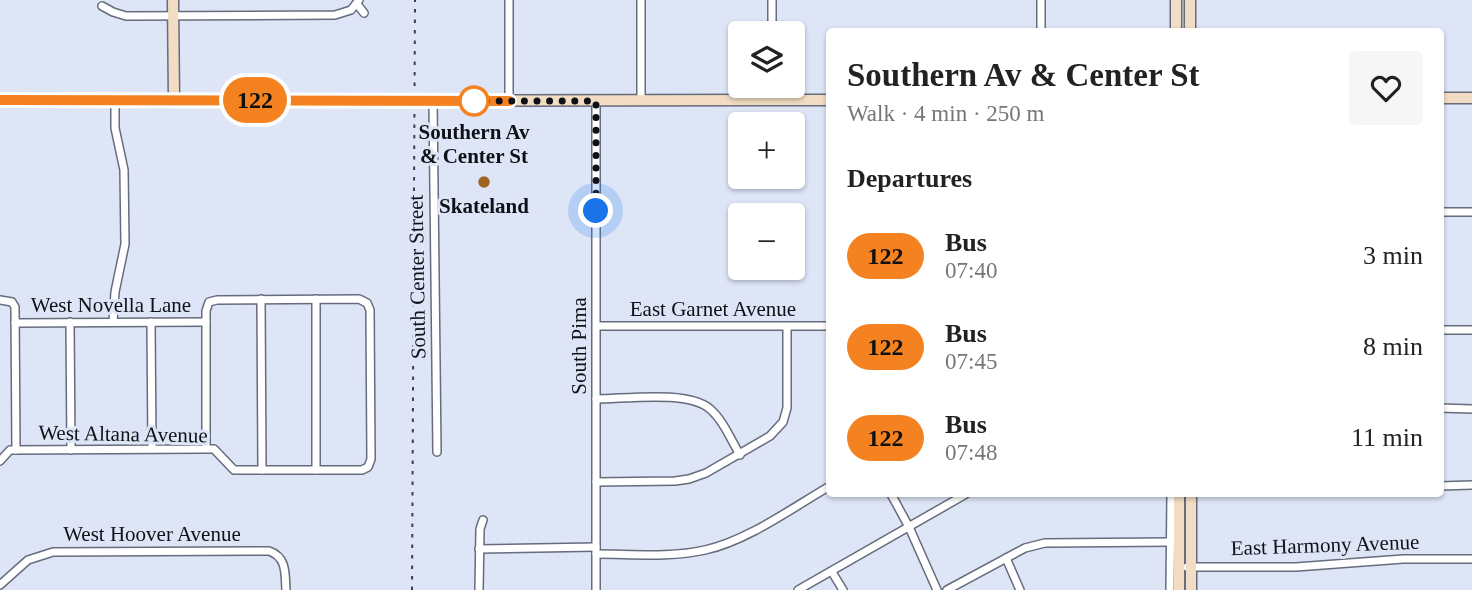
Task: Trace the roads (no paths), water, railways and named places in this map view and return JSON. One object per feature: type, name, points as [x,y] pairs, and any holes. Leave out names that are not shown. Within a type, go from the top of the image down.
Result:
[{"type":"main road","points":[[173,0],[174,100]]},
{"type":"main road","points":[[1176,0],[1176,28]]},
{"type":"main road","points":[[1189,3],[1190,28]]},
{"type":"main road","points":[[1444,98],[1472,98]]},
{"type":"main road","points":[[0,100],[826,100]]},
{"type":"main road","points":[[1179,497],[1179,590]]},
{"type":"main road","points":[[1191,497],[1191,590]]},
{"type":"street","points":[[509,0],[509,101]]},
{"type":"street","points":[[641,0],[641,101]]},
{"type":"street","points":[[772,0],[772,21]]},
{"type":"street","points":[[1041,0],[1041,28]]},
{"type":"street","points":[[100,6],[126,16],[335,15],[351,10],[358,2],[364,13]]},
{"type":"street","points":[[113,322],[115,292],[125,244],[124,170],[115,128],[115,100]]},
{"type":"street","name":"South Center Street","points":[[432,101],[437,452]]},
{"type":"street","name":"South Pima","points":[[596,101],[596,590]]},
{"type":"street","points":[[1444,212],[1472,212]]},
{"type":"street","points":[[261,299],[262,470]]},
{"type":"street","points":[[206,449],[206,322],[209,302],[316,299],[316,470]]},
{"type":"street","name":"West Altana Avenue","points":[[0,461],[10,450],[214,449],[233,470],[362,470],[368,467],[371,459],[370,310],[367,303],[359,299],[316,299]]},
{"type":"street","points":[[0,300],[12,302],[15,307],[16,450]]},
{"type":"street","points":[[70,322],[71,450]]},
{"type":"street","points":[[151,322],[152,449]]},
{"type":"street","name":"West Novella Lane","points":[[15,323],[206,322]]},
{"type":"street","name":"East Garnet Avenue","points":[[597,327],[826,326]]},
{"type":"street","points":[[596,482],[689,479],[706,473],[771,436],[785,416],[787,327]]},
{"type":"street","points":[[1444,330],[1472,330]]},
{"type":"street","points":[[596,399],[679,399],[698,402],[717,416],[740,455]]},
{"type":"street","points":[[1444,408],[1472,409]]},
{"type":"street","points":[[1444,486],[1472,485]]},
{"type":"street","points":[[479,549],[674,554],[713,548],[733,541],[826,488]]},
{"type":"street","points":[[893,497],[937,590]]},
{"type":"street","points":[[798,590],[961,497]]},
{"type":"street","points":[[1170,590],[1171,497]]},
{"type":"street","points":[[478,590],[480,529],[483,520]]},
{"type":"street","points":[[947,590],[1025,548],[1059,541],[1171,542]]},
{"type":"street","name":"West Hoover Avenue","points":[[0,586],[28,560],[53,552],[269,551],[282,560],[286,590]]},
{"type":"street","points":[[1006,558],[1020,590]]},
{"type":"street","name":"East Harmony Avenue","points":[[1179,567],[1296,567],[1402,559],[1472,559]]},
{"type":"street","points":[[832,572],[843,590]]},
{"type":"railway","points":[[412,590],[415,0]]},
{"type":"place","name":"Southern Av & Center St","points":[[474,101]]},
{"type":"place","name":"Skateland","points":[[484,182]]}]
